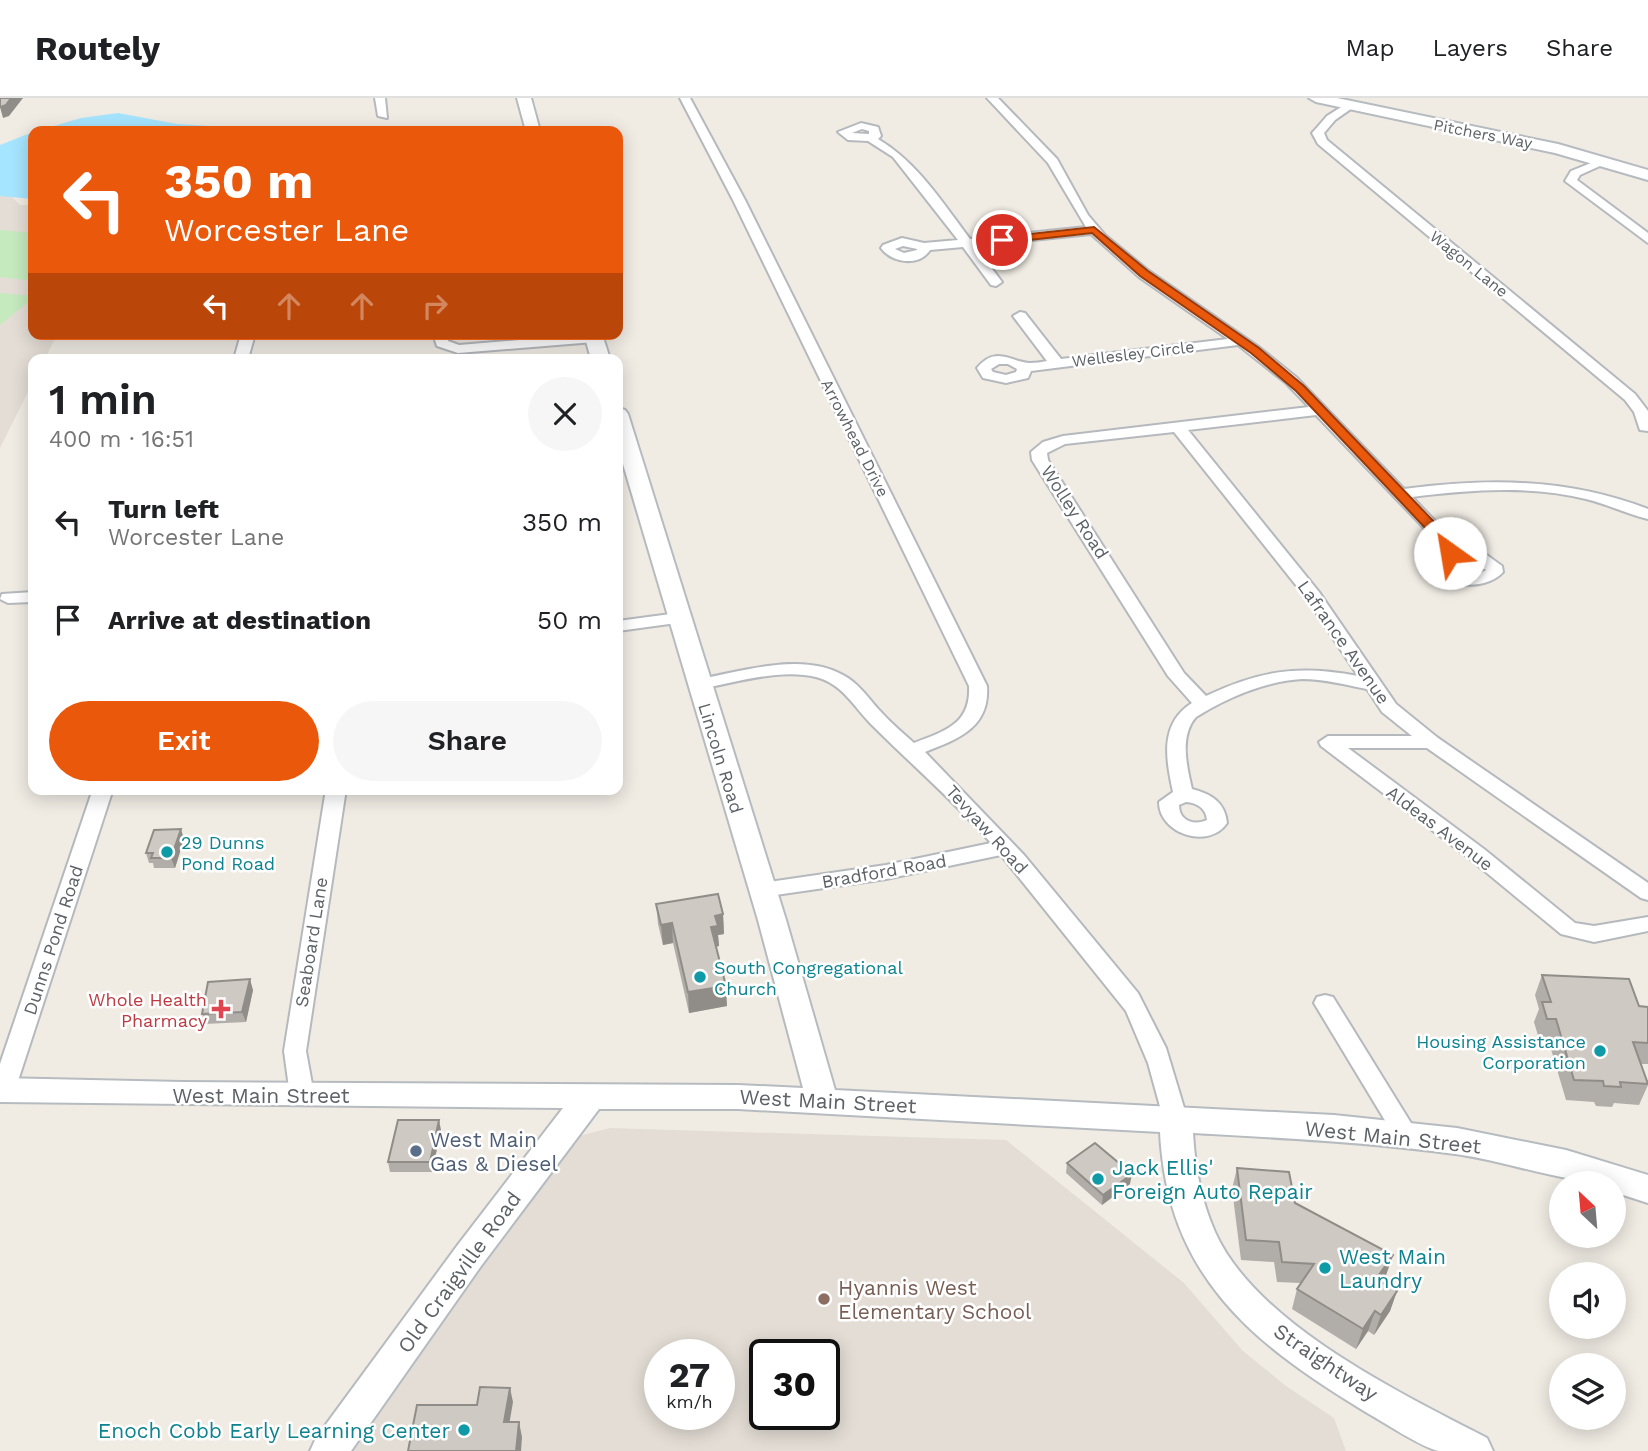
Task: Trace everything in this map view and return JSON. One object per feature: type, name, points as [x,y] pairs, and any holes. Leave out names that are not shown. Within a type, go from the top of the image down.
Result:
[{"type":"main road","name":"West Main Street","points":[[2,1090],[302,1095],[703,1096],[1061,1112],[1176,1121],[1334,1128],[1457,1140],[1566,1163],[1648,1189]]},
{"type":"street","points":[[380,98],[383,116]]},
{"type":"street","points":[[524,98],[532,126]]},
{"type":"street","name":"Arrowhead Drive","points":[[685,98],[739,200],[978,686],[981,702],[975,717],[959,729],[913,750]]},
{"type":"street","points":[[992,98],[1053,161],[1083,216],[1094,230],[1144,274],[1281,371],[1456,552]]},
{"type":"street","name":"Pitchers Way","points":[[1316,98],[1605,161],[1648,175]]},
{"type":"street","name":"Wagon Lane","points":[[1350,106],[1322,126],[1318,133],[1321,142],[1630,397],[1641,411],[1645,427]]},
{"type":"street","points":[[870,138],[891,150],[903,161],[996,282]]},
{"type":"street","points":[[1605,161],[1576,173],[1570,181],[1648,239]]},
{"type":"street","points":[[924,247],[1094,230]]},
{"type":"street","points":[[1020,316],[1057,364]]},
{"type":"street","points":[[441,340],[442,344],[458,349],[552,340]]},
{"type":"street","name":"Wellesley Circle","points":[[1024,368],[1241,341]]},
{"type":"street","name":"Wolley Road","points":[[1204,705],[1177,676],[1040,460],[1039,452],[1048,445],[1063,440],[1321,410]]},
{"type":"street","name":"Lafrance Avenue","points":[[1178,427],[1313,596],[1389,708],[1431,742],[1648,893]]},
{"type":"street","name":"Lincoln Road","points":[[623,431],[823,1101]]},
{"type":"street","points":[[1401,494],[1475,485],[1534,485],[1608,499],[1648,514]]},
{"type":"street","points":[[8,598],[28,597]]},
{"type":"street","points":[[623,625],[678,618]]},
{"type":"street","name":"Tevyaw Road","points":[[699,684],[775,672],[803,671],[825,674],[842,681],[875,718],[913,750],[1005,847],[1067,919],[1134,1005],[1164,1075],[1176,1121]]},
{"type":"street","points":[[1183,795],[1177,750],[1178,731],[1186,715],[1204,705],[1273,679],[1299,674],[1371,684]]},
{"type":"street","name":"Aldeas Avenue","points":[[1431,742],[1328,742],[1477,854],[1569,929],[1594,934],[1648,924]]},
{"type":"street","name":"Dunns Pond Road","points":[[2,1090],[101,795]]},
{"type":"street","name":"Seaboard Lane","points":[[302,1095],[295,1051],[335,795]]},
{"type":"street","name":"Bradford Road","points":[[762,890],[886,872],[1005,847]]},
{"type":"street","points":[[1325,1003],[1406,1135]]},
{"type":"street","name":"Old Craigville Road","points":[[330,1451],[469,1256],[591,1096]]},
{"type":"street","name":"Straightway","points":[[1176,1121],[1178,1155],[1192,1217],[1218,1266],[1246,1301],[1295,1347],[1420,1423],[1474,1451]]},
{"type":"shaded area","points":[[0,185],[20,205],[28,205],[28,340],[54,340],[47,354],[28,354],[28,392],[0,448]]},
{"type":"shaded area","name":"Hyannis West Elementary School","points":[[610,1128],[1006,1140],[1184,1283],[1243,1351],[1286,1386],[1334,1418],[1346,1451],[342,1451],[579,1136]]},
{"type":"green space","points":[[0,230],[28,233],[28,278],[0,277]]},
{"type":"green space","points":[[0,293],[28,296],[28,302],[0,325]]},
{"type":"water","points":[[118,113],[177,124],[212,126],[54,126],[81,118]]},
{"type":"water","points":[[28,134],[28,199],[0,196],[0,145]]},
{"type":"building","points":[[0,98],[11,98],[6,105],[0,107]]},
{"type":"building","points":[[181,829],[171,858],[151,858],[153,853],[146,853],[154,830]]},
{"type":"building","name":"South Congregational Church","points":[[718,894],[723,914],[715,916],[718,926],[711,927],[726,986],[688,992],[672,923],[661,925],[656,904]]},
{"type":"building","name":"Housing Assistance Corporation","points":[[1542,975],[1629,979],[1639,1006],[1648,1007],[1648,1043],[1633,1042],[1648,1084],[1620,1082],[1621,1087],[1604,1086],[1603,1081],[1574,1080],[1556,1019],[1547,1019],[1542,1002],[1551,1002]]},
{"type":"building","points":[[250,979],[242,1012],[202,1014],[208,982]]},
{"type":"building","name":"West Main Gas & Diesel","points":[[398,1120],[439,1120],[430,1162],[388,1162]]},
{"type":"building","name":"Jack Ellis' Foreign Auto Repair","points":[[1095,1143],[1132,1174],[1103,1195],[1067,1163]]},
{"type":"building","name":"West Main Laundry","points":[[1237,1168],[1289,1172],[1295,1203],[1393,1255],[1376,1279],[1397,1291],[1381,1315],[1375,1311],[1363,1329],[1297,1289],[1314,1264],[1282,1262],[1279,1242],[1246,1240]]},
{"type":"building","name":"Enoch Cobb Early Learning Center","points":[[480,1387],[510,1388],[504,1422],[519,1422],[516,1451],[408,1451],[417,1405],[477,1405]]},
{"type":"place","name":"29 Dunns Pond Road","points":[[167,852]]},
{"type":"place","name":"South Congregational Church","points":[[700,977]]},
{"type":"place","name":"Whole Health Pharmacy","points":[[221,1009]]},
{"type":"place","name":"Housing Assistance Corporation","points":[[1600,1051]]},
{"type":"place","name":"West Main Gas & Diesel","points":[[416,1151]]},
{"type":"place","name":"Jack Ellis' Foreign Auto Repair","points":[[1098,1179]]},
{"type":"place","name":"West Main Laundry","points":[[1325,1268]]},
{"type":"place","name":"Hyannis West Elementary School","points":[[824,1299]]},
{"type":"place","name":"Enoch Cobb Early Learning Center","points":[[464,1430]]},
{"type":"route","points":[[1002,240],[1094,230],[1144,274],[1255,351],[1300,388],[1456,552],[1450,553]]}]
